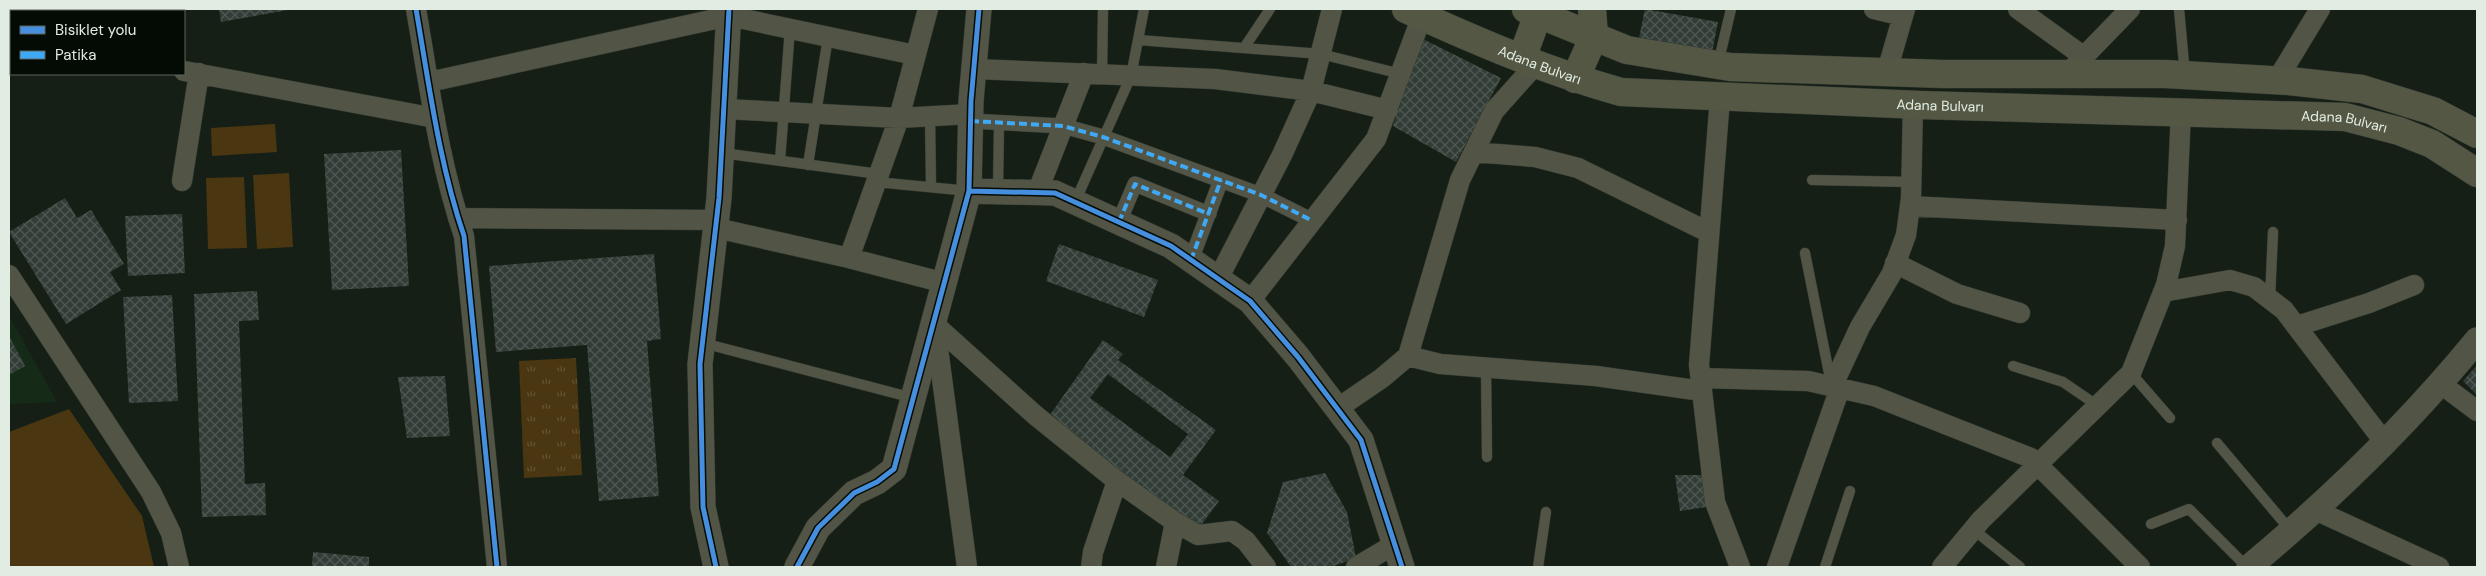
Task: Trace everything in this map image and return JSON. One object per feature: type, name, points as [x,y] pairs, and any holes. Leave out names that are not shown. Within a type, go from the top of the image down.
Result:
[{"type":"main road","points":[[1575,79],[1594,36],[1592,9]]},
{"type":"main road","points":[[1529,61],[1535,10],[1627,50],[1718,65],[1887,71],[2074,65],[2185,75],[2277,80],[2362,89],[2433,111],[2477,134]]},
{"type":"main road","name":"Adana Bulvarı","points":[[1414,12],[1486,45],[1575,79],[1621,92],[1720,98],[1912,105],[2345,117],[2399,131],[2432,144],[2477,173]]},
{"type":"street","points":[[416,9],[435,118],[458,218],[464,236],[497,567]]},
{"type":"street","points":[[849,258],[899,118],[928,9]]},
{"type":"street","points":[[798,567],[818,528],[854,493],[877,482],[894,469],[969,191],[971,117],[979,9]]},
{"type":"street","points":[[1218,279],[1311,91],[1332,9]]},
{"type":"street","points":[[1874,9],[1904,12],[1887,71]]},
{"type":"street","points":[[2018,9],[2074,65],[2130,9]]},
{"type":"street","points":[[2277,80],[2320,9]]},
{"type":"street","points":[[429,82],[729,12],[828,37],[915,55]]},
{"type":"street","points":[[716,567],[703,507],[700,364],[722,152],[729,12]]},
{"type":"street","points":[[1250,301],[1376,139],[1401,74],[1414,12]]},
{"type":"street","points":[[1338,408],[1382,378],[1408,356],[1460,180],[1494,111],[1529,61]]},
{"type":"street","points":[[974,69],[1215,79],[1311,91],[1388,110]]},
{"type":"street","points":[[182,180],[191,72],[435,118]]},
{"type":"street","points":[[1037,192],[1063,126],[1093,74]]},
{"type":"street","points":[[1720,98],[1708,232],[1700,365],[1715,502],[1740,567]]},
{"type":"street","points":[[1777,567],[1836,388],[1860,327],[1895,263],[1906,235],[1910,206],[1912,105]]},
{"type":"street","points":[[724,109],[899,118],[930,116],[971,117],[999,123],[1063,126],[1103,137],[1261,195],[1313,221]]},
{"type":"street","points":[[1942,567],[1974,530],[2037,465],[2131,373],[2163,292],[2175,246],[2181,111]]},
{"type":"street","points":[[1474,152],[1535,157],[1578,168],[1708,232]]},
{"type":"street","points":[[1191,260],[1220,180]]},
{"type":"street","points":[[1119,222],[1135,184],[1209,214]]},
{"type":"street","points":[[969,191],[1055,193],[1171,246],[1250,301],[1298,357],[1361,440],[1402,567]]},
{"type":"street","points":[[1910,206],[2177,220]]},
{"type":"street","points":[[458,218],[716,224],[945,283]]},
{"type":"street","points":[[1895,263],[1957,294],[2020,313]]},
{"type":"street","points":[[9,275],[152,492],[171,533],[179,567]]},
{"type":"street","points":[[2163,292],[2230,280],[2254,287],[2284,310],[2385,443]]},
{"type":"street","points":[[2297,326],[2369,303],[2414,285]]},
{"type":"street","points":[[934,324],[1034,415],[1117,481],[1175,522],[1198,535],[1232,531],[1246,541],[1266,567]]},
{"type":"street","points":[[934,324],[967,567]]},
{"type":"street","points":[[2248,567],[2292,531],[2385,443],[2441,384],[2477,340]]},
{"type":"street","points":[[1408,356],[1440,364],[1702,385],[1808,381],[1874,396],[2031,458],[2140,567]]},
{"type":"street","points":[[2441,384],[2477,411]]},
{"type":"street","points":[[1092,567],[1093,552],[1117,481]]},
{"type":"street","points":[[2315,510],[2418,563],[2440,567]]},
{"type":"street","points":[[1166,567],[1175,522]]},
{"type":"street","points":[[1356,567],[1395,544]]},
{"type":"lane","points":[[1093,74],[1103,9]]},
{"type":"lane","points":[[1074,202],[1131,76],[1144,9]]},
{"type":"lane","points":[[1244,48],[1270,9]]},
{"type":"lane","points":[[1718,65],[1731,9]]},
{"type":"lane","points":[[2180,9],[2185,75]]},
{"type":"lane","points":[[780,161],[790,28]]},
{"type":"lane","points":[[808,165],[828,37]]},
{"type":"lane","points":[[1138,40],[1321,54],[1401,74]]},
{"type":"lane","points":[[930,116],[931,187]]},
{"type":"lane","points":[[998,191],[999,123]]},
{"type":"lane","points":[[722,152],[931,187],[969,191]]},
{"type":"lane","points":[[1812,180],[1911,182]]},
{"type":"lane","points":[[2270,299],[2273,232]]},
{"type":"lane","points":[[1805,253],[1836,388]]},
{"type":"lane","points":[[702,342],[914,398]]},
{"type":"lane","points":[[2014,366],[2063,382],[2098,406]]},
{"type":"lane","points":[[1486,368],[1487,457]]},
{"type":"lane","points":[[2131,373],[2170,418]]},
{"type":"lane","points":[[2217,443],[2292,531]]},
{"type":"lane","points":[[1825,567],[1850,491]]},
{"type":"lane","points":[[2151,524],[2189,508],[2248,567]]},
{"type":"lane","points":[[1538,567],[1546,512]]},
{"type":"lane","points":[[1974,530],[2020,567]]},
{"type":"shaded area","points":[[9,316],[57,402],[9,404]]},
{"type":"green space","points":[[275,124],[277,152],[212,156],[211,128]]},
{"type":"green space","points":[[289,173],[293,247],[257,249],[253,175]]},
{"type":"green space","points":[[244,177],[247,248],[208,249],[206,178]]},
{"type":"green space","points":[[576,358],[582,475],[524,478],[519,361]]},
{"type":"green space","points":[[69,409],[142,516],[154,567],[9,567],[9,432]]},
{"type":"building","points":[[219,9],[288,9],[288,10],[221,22]]},
{"type":"building","points":[[1645,9],[1718,22],[1711,58],[1638,43]]},
{"type":"building","points":[[1421,38],[1501,78],[1456,162],[1393,126]]},
{"type":"building","points":[[401,150],[409,286],[332,290],[324,154]]},
{"type":"building","points":[[65,198],[77,218],[91,210],[124,264],[110,272],[121,290],[66,324],[9,232]]},
{"type":"building","points":[[182,214],[185,273],[128,276],[125,216]]},
{"type":"building","points":[[1059,244],[1158,280],[1144,317],[1046,281]]},
{"type":"building","points":[[654,254],[661,339],[647,341],[659,496],[599,501],[587,345],[496,352],[489,266]]},
{"type":"building","points":[[257,291],[259,320],[239,321],[245,484],[265,483],[266,515],[202,517],[194,294]]},
{"type":"building","points":[[172,295],[178,401],[129,403],[123,297]]},
{"type":"building","points":[[9,336],[25,366],[9,375]]},
{"type":"building","points":[[1103,340],[1123,354],[1118,360],[1216,430],[1183,475],[1219,501],[1199,528],[1047,419]],"holes":[[[1108,374],[1188,434],[1170,457],[1090,398]]]},
{"type":"building","points":[[2477,365],[2477,395],[2463,381]]},
{"type":"building","points":[[445,376],[450,436],[407,438],[398,377]]},
{"type":"building","points":[[1325,473],[1347,512],[1356,558],[1331,567],[1291,567],[1267,533],[1283,482]]},
{"type":"building","points":[[1675,475],[1712,475],[1713,506],[1680,511]]},
{"type":"building","points":[[313,552],[369,557],[369,567],[312,567]]},
{"type":"marked path","points":[[971,121],[1063,126],[1103,137],[1261,195],[1313,221]]},
{"type":"marked path","points":[[1191,260],[1221,180]]},
{"type":"marked path","points":[[1119,222],[1135,184],[1209,214]]},
{"type":"cycle path","points":[[416,9],[441,152],[464,236],[497,567]]},
{"type":"cycle path","points":[[716,567],[703,507],[700,364],[719,198],[729,9]]},
{"type":"cycle path","points":[[797,567],[818,528],[854,493],[877,482],[894,469],[969,191],[971,101],[979,9]]},
{"type":"cycle path","points":[[969,191],[1055,193],[1171,246],[1250,301],[1298,357],[1361,440],[1402,567]]}]
